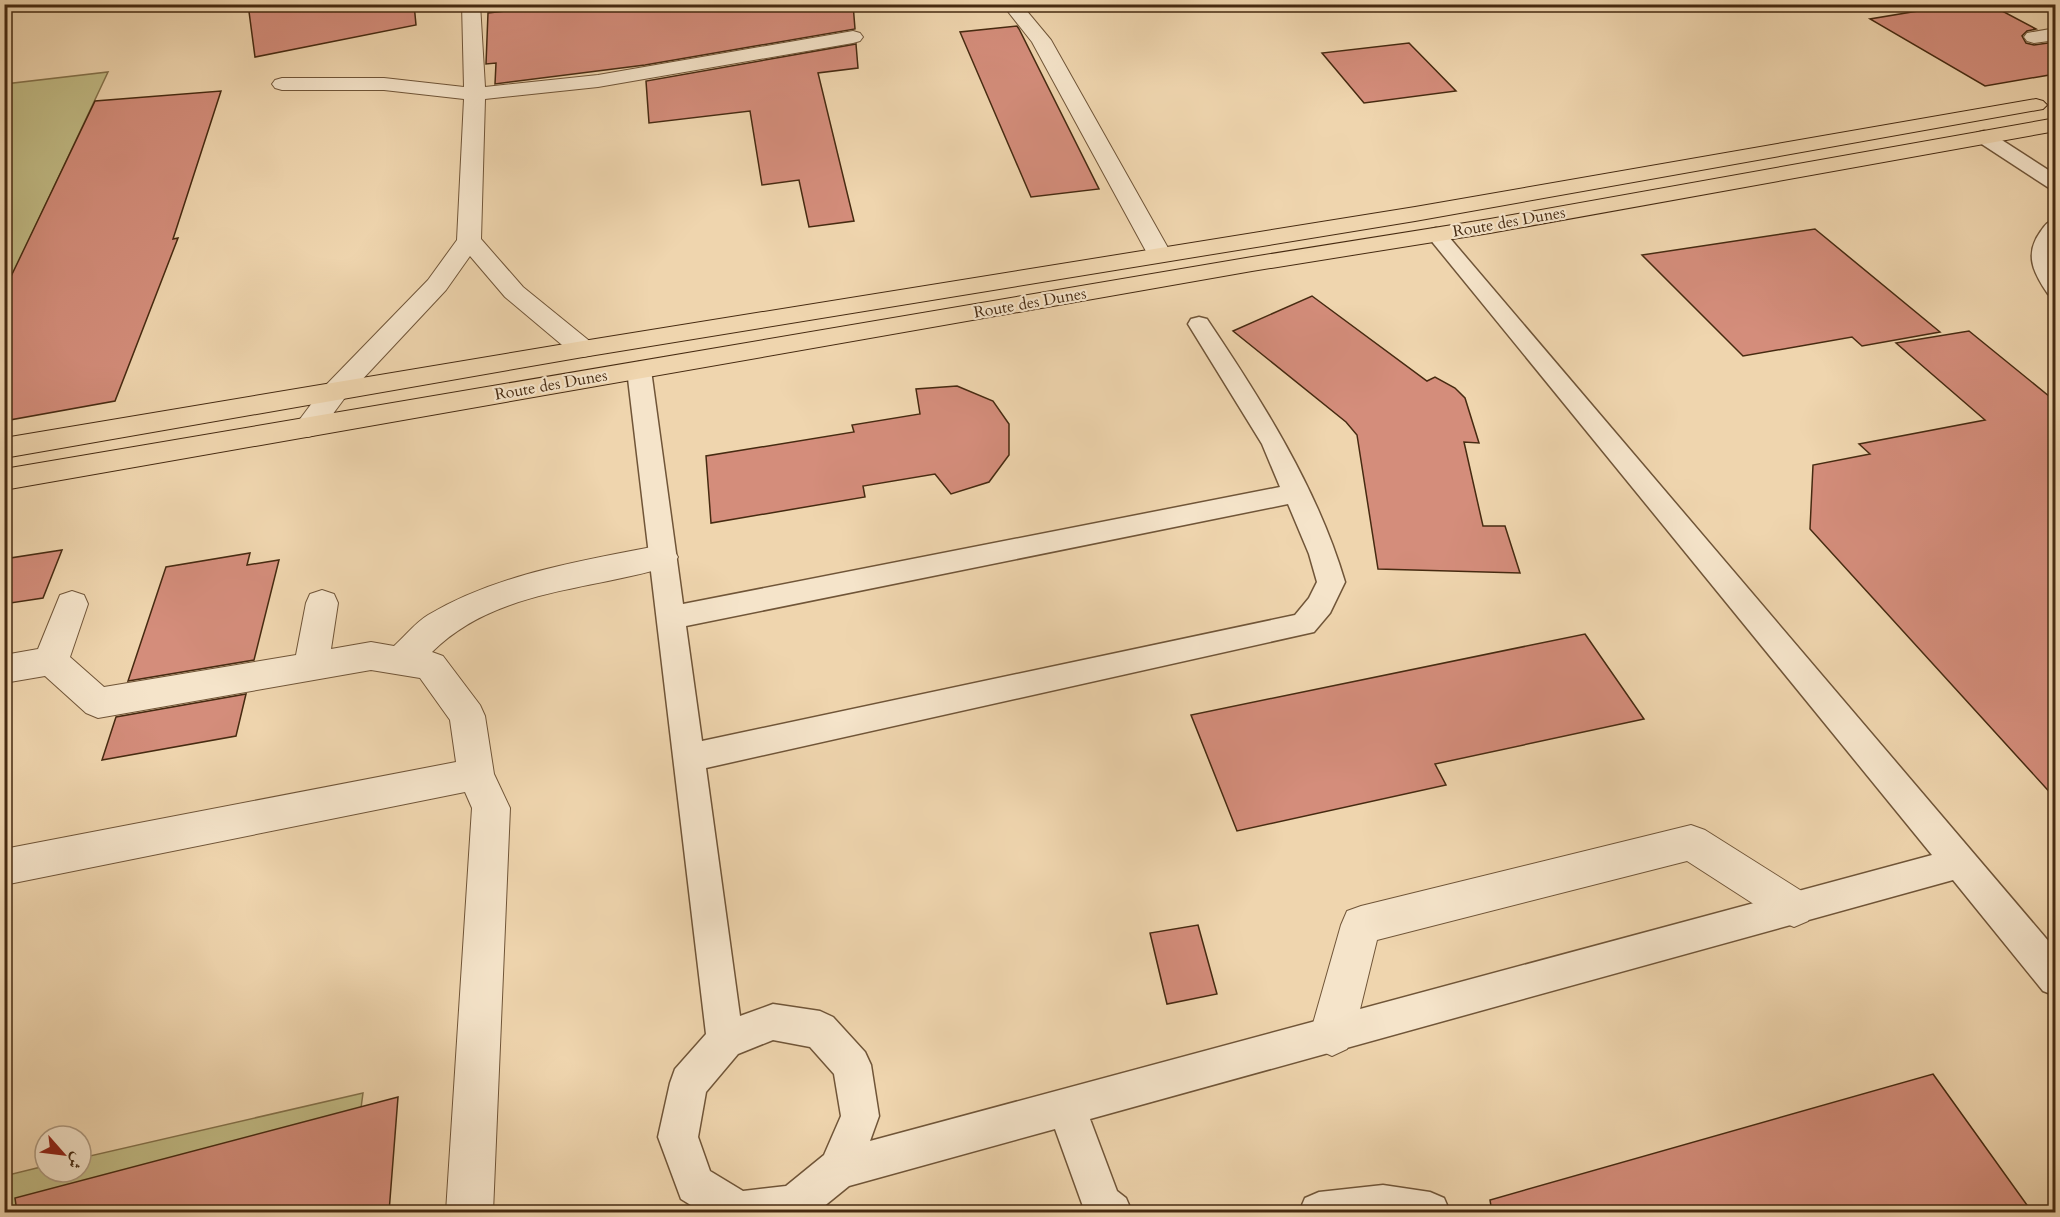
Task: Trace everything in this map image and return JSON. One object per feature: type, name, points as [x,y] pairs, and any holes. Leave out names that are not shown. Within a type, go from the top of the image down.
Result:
[{"type":"main road","name":"Route des Dunes","points":[[4,448],[584,349],[1637,176],[1875,131],[2055,102]]},
{"type":"main road","name":"Route des Dunes","points":[[4,480],[1436,234],[2055,124]]},
{"type":"street","points":[[308,426],[334,393],[437,285],[469,240],[475,94],[471,4]]},
{"type":"street","points":[[1011,4],[1041,40],[1160,255]]},
{"type":"street","points":[[2034,37],[2055,34]]},
{"type":"street","points":[[282,84],[384,84],[475,94],[598,81],[854,37]]},
{"type":"street","points":[[469,240],[514,292],[584,349]]},
{"type":"street","points":[[401,661],[438,625],[497,596],[558,578],[662,557]]},
{"type":"street","points":[[310,666],[322,603]]},
{"type":"street","points":[[51,661],[72,604]]},
{"type":"street","points":[[51,661],[98,703],[371,656],[431,666],[467,716],[476,774],[491,808],[470,1212]]},
{"type":"street","points":[[4,669],[51,661]]},
{"type":"street","points":[[4,867],[476,774]]},
{"type":"street","points":[[1332,1034],[1361,925],[1690,842],[1794,908]]},
{"type":"lane","points":[[1984,137],[2055,184]]},
{"type":"lane","points":[[2055,225],[2041,246],[2040,266],[2055,290]]},
{"type":"lane","points":[[1436,234],[2055,978]]},
{"type":"lane","points":[[688,758],[1304,624],[1320,605],[1331,582],[1323,554],[1274,444],[1199,324]]},
{"type":"lane","points":[[639,370],[725,1040]]},
{"type":"lane","points":[[670,618],[1296,494]]},
{"type":"lane","points":[[838,1169],[860,1116],[852,1065],[820,1030],[773,1022],[725,1040],[689,1083],[678,1137],[695,1185],[739,1212],[794,1205],[838,1169],[1960,863]]},
{"type":"lane","points":[[1066,1106],[1102,1205],[1112,1212]]},
{"type":"lane","points":[[1319,1212],[1383,1205],[1430,1212]]},
{"type":"shaded area","points":[[108,72],[5,291],[5,84]]},
{"type":"shaded area","points":[[363,1093],[347,1212],[5,1212],[4,1176],[33,1169],[33,1184],[93,1184],[93,1155]]},
{"type":"building","points":[[248,4],[414,4],[416,25],[255,57]]},
{"type":"building","points":[[565,4],[853,4],[855,29],[645,65],[495,84],[496,63],[486,64],[488,13]]},
{"type":"building","points":[[1960,4],[1989,4],[2036,29],[2027,31],[2022,36],[2026,43],[2034,45],[2055,42],[2055,74],[1985,86],[1870,19]]},
{"type":"building","points":[[1017,26],[1099,189],[1031,197],[960,32]]},
{"type":"building","points":[[1409,43],[1456,91],[1364,103],[1322,53]]},
{"type":"building","points":[[856,44],[858,68],[818,73],[854,221],[809,227],[799,180],[762,185],[750,111],[649,123],[646,81]]},
{"type":"building","points":[[221,91],[173,239],[178,238],[115,401],[4,421],[4,291],[95,101]]},
{"type":"building","points":[[1815,229],[1940,332],[1862,346],[1852,337],[1743,356],[1642,255]]},
{"type":"building","points":[[1312,296],[1427,381],[1435,377],[1455,388],[1465,398],[1479,443],[1464,442],[1483,526],[1505,526],[1520,573],[1378,569],[1357,435],[1346,422],[1233,331]]},
{"type":"building","points":[[1969,331],[2055,401],[2055,798],[1810,529],[1813,465],[1870,454],[1859,444],[1985,420],[1896,343]]},
{"type":"building","points":[[957,386],[993,401],[1009,424],[1009,455],[989,482],[951,494],[935,474],[863,486],[865,497],[711,523],[706,456],[854,432],[852,425],[920,414],[916,389]]},
{"type":"building","points":[[62,550],[43,598],[4,604],[4,559]]},
{"type":"building","points":[[250,553],[247,565],[279,560],[254,660],[128,681],[166,567]]},
{"type":"building","points":[[1585,634],[1644,719],[1435,764],[1446,785],[1237,831],[1191,715]]},
{"type":"building","points":[[246,694],[236,736],[102,760],[116,717]]},
{"type":"building","points":[[1198,925],[1217,994],[1167,1004],[1150,933]]},
{"type":"building","points":[[1933,1074],[2032,1212],[1492,1212],[1490,1200]]},
{"type":"building","points":[[398,1097],[389,1212],[17,1212],[15,1198],[68,1184],[93,1184],[93,1177]]}]
